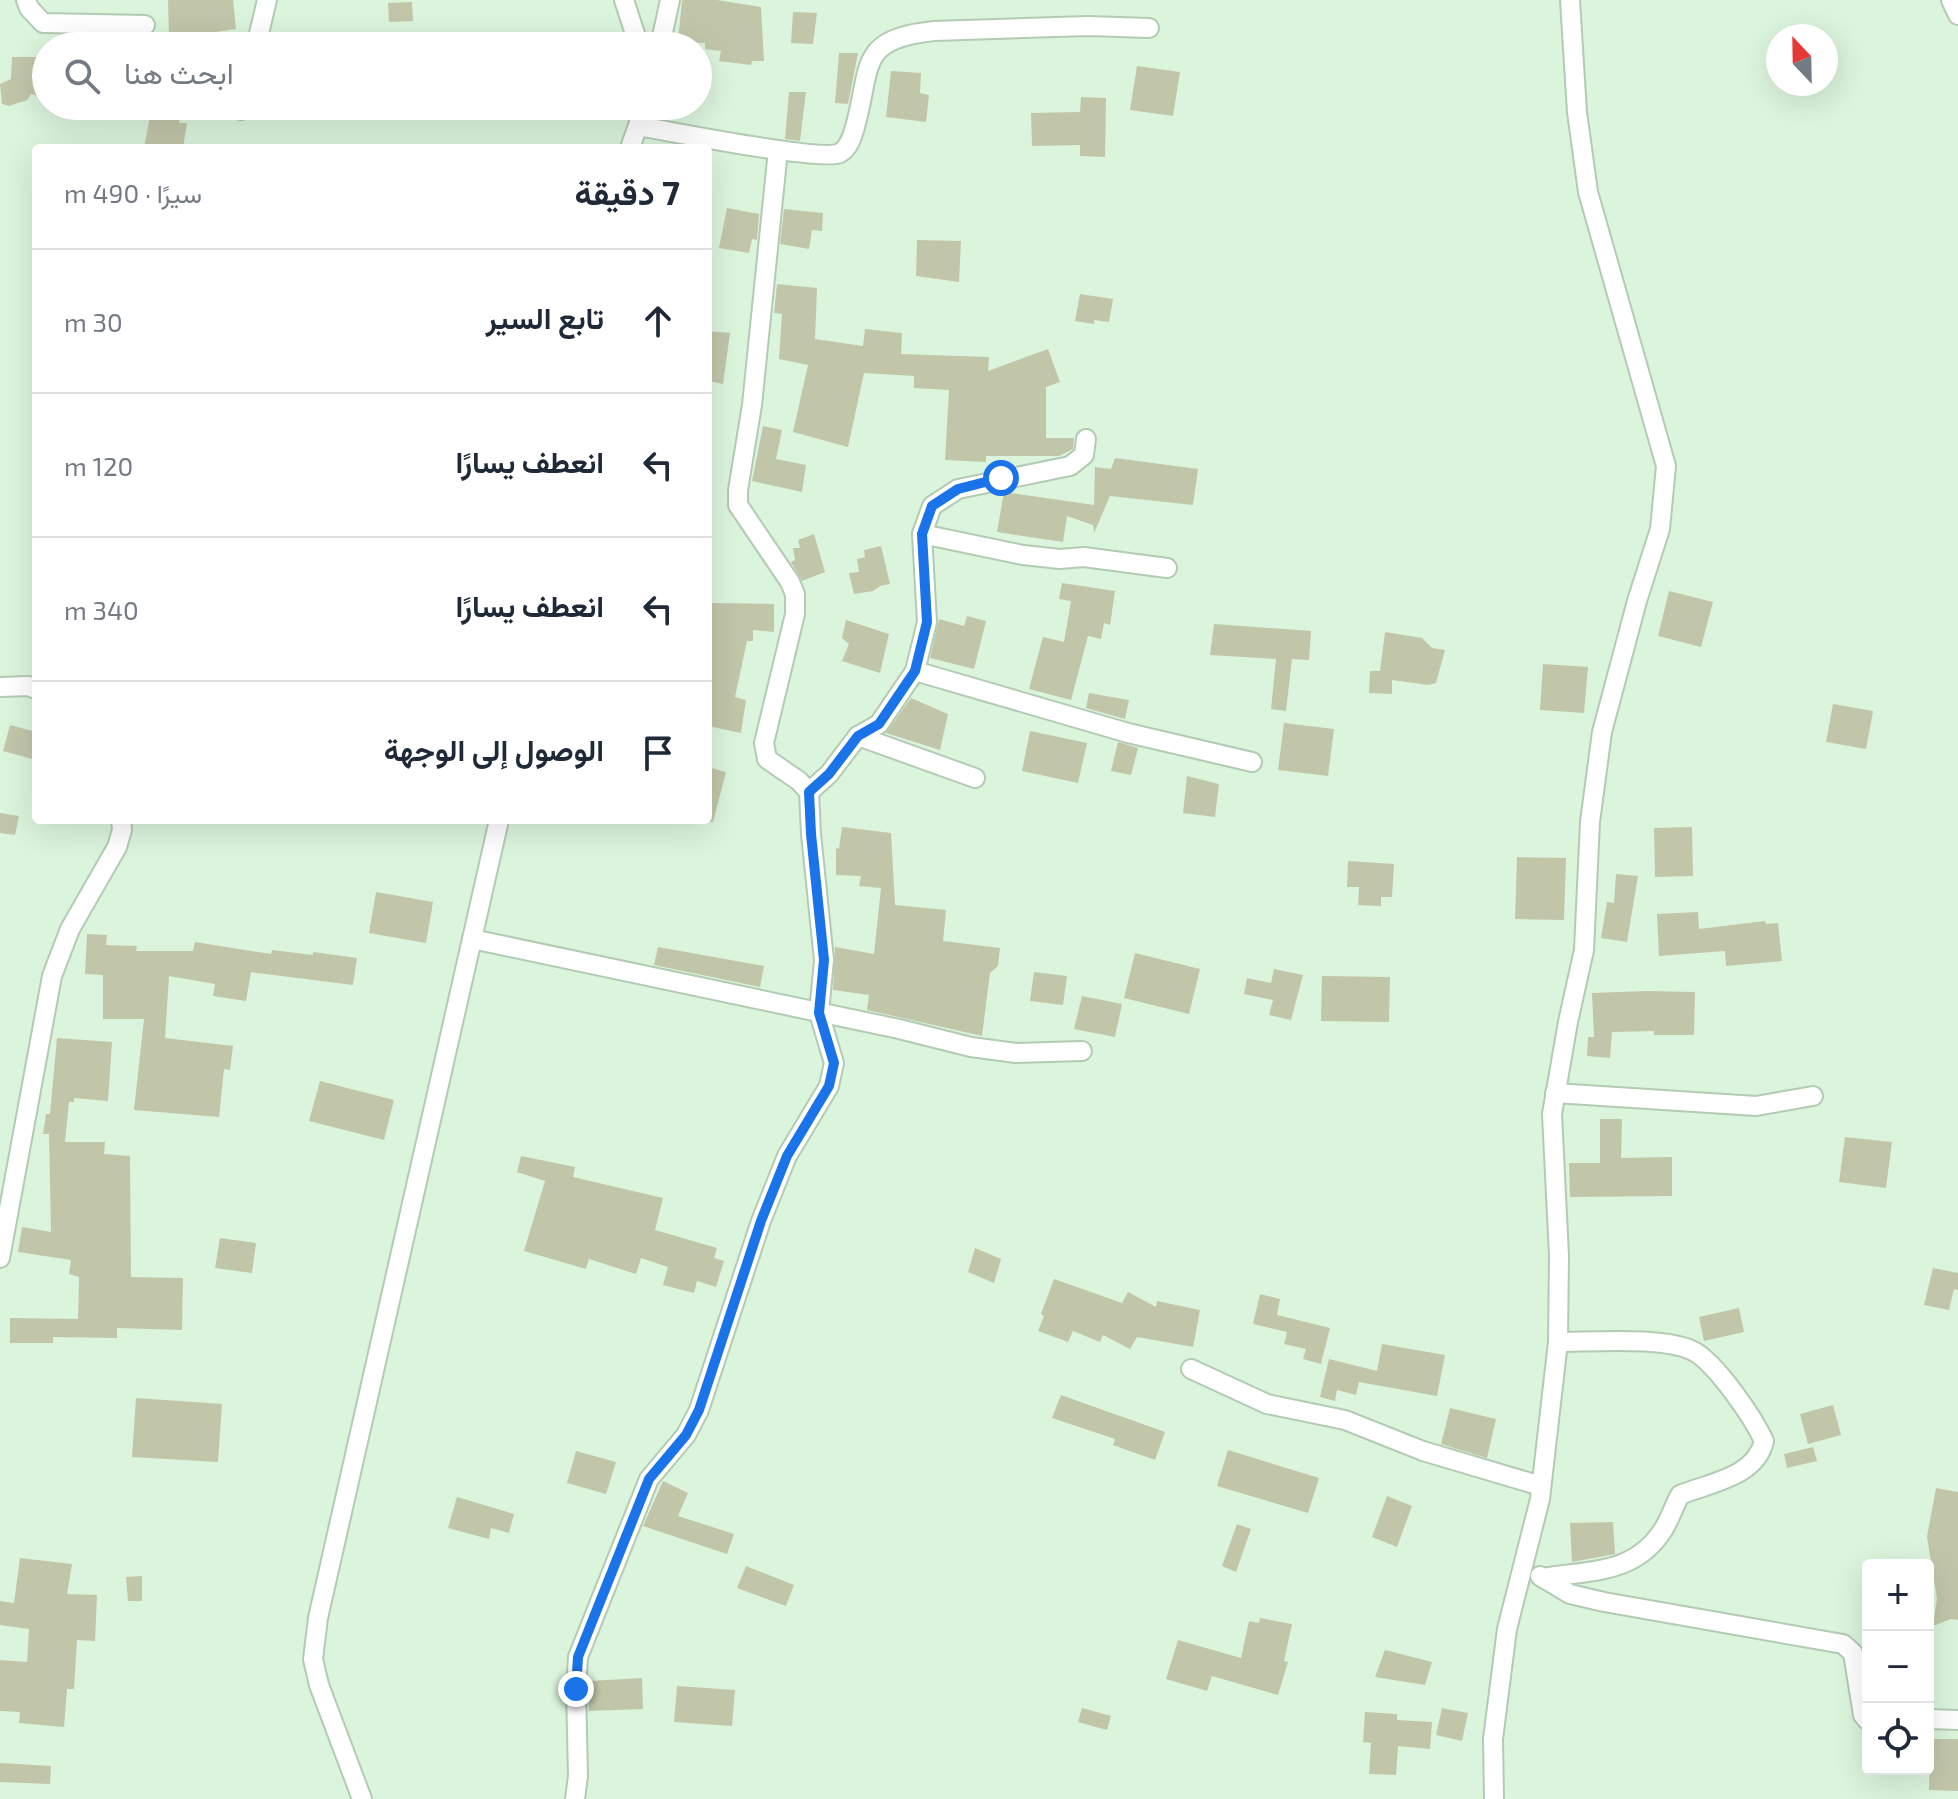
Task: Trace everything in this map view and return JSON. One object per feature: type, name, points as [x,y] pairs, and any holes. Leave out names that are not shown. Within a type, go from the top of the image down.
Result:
[{"type":"street","points":[[26,0],[43,23],[145,25]]},
{"type":"street","points":[[259,32],[267,0]]},
{"type":"street","points":[[624,0],[634,32]]},
{"type":"street","points":[[663,32],[670,0]]},
{"type":"street","points":[[1494,1799],[1493,1739],[1507,1629],[1541,1486],[1558,1342],[1559,1256],[1552,1114],[1584,950],[1590,822],[1602,732],[1660,529],[1666,466],[1588,192],[1577,112],[1570,0]]},
{"type":"street","points":[[1951,0],[1958,15]]},
{"type":"street","points":[[638,126],[778,150],[829,155],[841,153],[851,142],[875,51],[888,42],[909,34],[1017,27],[1149,28]]},
{"type":"street","points":[[631,144],[640,120]]},
{"type":"street","points":[[575,1799],[578,1776],[578,1657],[649,1479],[686,1435],[699,1410],[756,1236],[787,1156],[829,1086],[834,1063],[819,1013],[824,960],[809,792],[799,781],[767,759],[764,743],[795,614],[795,594],[738,505],[752,405],[778,150]]},
{"type":"street","points":[[809,792],[829,774],[858,736],[879,724],[915,671],[927,622],[922,534],[932,506],[958,489],[1070,466],[1084,455],[1086,439]]},
{"type":"street","points":[[922,534],[1023,555],[1060,559],[1084,557],[1167,568]]},
{"type":"street","points":[[915,671],[1128,733],[1252,762]]},
{"type":"street","points":[[0,687],[32,688]]},
{"type":"street","points":[[858,736],[975,778]]},
{"type":"street","points":[[1,1247],[52,976],[70,929],[117,847],[121,824]]},
{"type":"street","points":[[362,1799],[319,1685],[313,1659],[318,1618],[498,824]]},
{"type":"street","points":[[472,939],[971,1047],[1016,1053],[1082,1051]]},
{"type":"street","points":[[1555,1093],[1756,1106],[1813,1096]]},
{"type":"street","points":[[1543,1578],[1603,1571],[1626,1563],[1646,1549],[1663,1530],[1680,1495],[1730,1478],[1750,1465],[1764,1441],[1745,1407],[1697,1353],[1682,1347],[1626,1342],[1558,1342]]},
{"type":"street","points":[[1191,1369],[1267,1404],[1345,1420],[1423,1451],[1541,1486]]},
{"type":"street","points":[[1522,1564],[1570,1594],[1843,1644],[1853,1653],[1862,1709]]},
{"type":"street","points":[[1934,1719],[1958,1720]]},
{"type":"building","points":[[168,0],[233,0],[236,29],[169,32]]},
{"type":"building","points":[[682,0],[717,0],[761,7],[764,61],[752,61],[751,65],[719,61],[721,51],[712,50],[712,32],[679,32]]},
{"type":"building","points":[[412,2],[413,21],[389,22],[388,3]]},
{"type":"building","points":[[793,12],[817,13],[813,44],[791,43]]},
{"type":"building","points":[[839,53],[858,53],[848,104],[835,103]]},
{"type":"building","points":[[12,57],[32,57],[32,94],[27,100],[9,106],[2,104],[0,84],[11,79]]},
{"type":"building","points":[[1137,66],[1180,72],[1173,116],[1130,110]]},
{"type":"building","points":[[891,71],[921,73],[920,93],[929,95],[926,122],[886,117]]},
{"type":"building","points":[[789,92],[806,92],[800,141],[785,139]]},
{"type":"building","points":[[1081,97],[1106,98],[1105,157],[1080,156],[1080,145],[1032,146],[1031,113],[1080,112]]},
{"type":"building","points":[[149,120],[187,123],[184,144],[145,144]]},
{"type":"building","points":[[727,208],[759,214],[757,240],[752,239],[749,253],[719,248]]},
{"type":"building","points":[[784,209],[823,213],[822,231],[812,230],[809,249],[780,244]]},
{"type":"building","points":[[917,240],[961,241],[959,282],[916,276]]},
{"type":"building","points":[[777,284],[817,288],[815,339],[863,346],[865,329],[902,333],[901,354],[989,357],[988,371],[1048,349],[1060,382],[1046,387],[1046,438],[1074,438],[1073,449],[1059,456],[986,456],[986,462],[945,460],[949,390],[914,388],[914,376],[864,373],[848,447],[793,432],[808,365],[779,359],[782,314],[774,313]]},
{"type":"building","points":[[1080,294],[1113,299],[1109,322],[1094,320],[1094,324],[1075,321]]},
{"type":"building","points":[[712,331],[730,333],[723,384],[712,382]]},
{"type":"building","points":[[763,426],[782,430],[776,459],[806,465],[802,492],[752,481]]},
{"type":"building","points":[[1115,458],[1198,469],[1193,505],[1110,496],[1094,533],[1093,525],[1067,516],[1063,542],[997,532],[1004,492],[1094,505],[1095,467],[1111,469]]},
{"type":"building","points":[[814,534],[825,572],[802,581],[791,562],[795,560],[793,548],[800,548],[798,540]]},
{"type":"building","points":[[881,546],[890,584],[854,594],[849,573],[859,572],[857,559],[865,557],[864,550]]},
{"type":"building","points":[[1062,583],[1115,591],[1110,625],[1104,623],[1101,639],[1088,636],[1071,700],[1029,689],[1043,637],[1064,642],[1071,601],[1059,599]]},
{"type":"building","points":[[1669,591],[1713,602],[1701,647],[1658,636]]},
{"type":"building","points":[[712,603],[774,604],[774,632],[753,630],[753,641],[747,641],[735,697],[746,700],[741,733],[712,727]]},
{"type":"building","points":[[967,616],[986,621],[974,669],[930,658],[939,619],[964,626]]},
{"type":"building","points":[[846,620],[889,634],[880,673],[842,661],[849,644],[842,638]]},
{"type":"building","points":[[1214,624],[1311,631],[1309,660],[1292,659],[1286,711],[1271,709],[1276,659],[1210,655]]},
{"type":"building","points":[[1385,632],[1422,638],[1432,648],[1445,650],[1436,683],[1428,685],[1392,680],[1392,694],[1369,693],[1370,671],[1380,671]]},
{"type":"building","points":[[1543,664],[1588,667],[1584,713],[1540,710]]},
{"type":"building","points":[[1089,693],[1129,700],[1125,719],[1086,708]]},
{"type":"building","points":[[911,698],[948,714],[940,750],[886,733]]},
{"type":"building","points":[[1833,704],[1873,711],[1866,749],[1826,742]]},
{"type":"building","points":[[1284,723],[1334,729],[1328,776],[1278,770]]},
{"type":"building","points":[[10,725],[32,731],[32,759],[3,751]]},
{"type":"building","points":[[1030,731],[1087,743],[1078,783],[1022,771]]},
{"type":"building","points":[[1118,742],[1138,748],[1131,775],[1111,771]]},
{"type":"building","points":[[712,768],[726,772],[712,822]]},
{"type":"building","points":[[1187,776],[1219,784],[1215,817],[1183,813]]},
{"type":"building","points":[[0,813],[19,816],[15,835],[0,833]]},
{"type":"building","points":[[842,827],[891,833],[895,905],[946,910],[943,941],[1000,948],[998,966],[990,973],[982,1036],[867,1010],[869,995],[833,990],[835,947],[874,954],[881,888],[859,886],[861,876],[836,875],[836,848],[839,849]]},
{"type":"building","points":[[1692,827],[1693,876],[1655,877],[1654,828]]},
{"type":"building","points":[[1517,857],[1566,858],[1564,920],[1515,919]]},
{"type":"building","points":[[1348,861],[1394,864],[1392,897],[1381,897],[1381,906],[1358,905],[1359,887],[1347,887]]},
{"type":"building","points":[[1616,874],[1638,876],[1627,942],[1601,938],[1607,902],[1614,903]]},
{"type":"building","points":[[376,892],[433,902],[426,943],[369,933]]},
{"type":"building","points":[[1698,912],[1699,929],[1765,921],[1766,924],[1778,923],[1782,961],[1726,966],[1725,951],[1659,956],[1657,914]]},
{"type":"building","points":[[87,934],[107,935],[106,945],[137,946],[136,951],[193,951],[195,942],[271,954],[272,950],[357,958],[353,985],[251,972],[246,1001],[213,996],[215,984],[169,976],[165,1038],[233,1046],[230,1070],[224,1069],[219,1117],[134,1110],[144,1019],[103,1019],[103,975],[85,974]]},
{"type":"building","points":[[658,947],[764,966],[760,987],[654,965]]},
{"type":"building","points":[[1135,953],[1200,969],[1189,1014],[1124,998]]},
{"type":"building","points":[[1274,969],[1303,975],[1291,1020],[1269,1015],[1273,1000],[1244,994],[1247,978],[1271,983]]},
{"type":"building","points":[[1034,972],[1067,976],[1063,1005],[1030,1001]]},
{"type":"building","points":[[1322,976],[1390,977],[1389,1022],[1321,1021]]},
{"type":"building","points":[[1695,992],[1694,1035],[1654,1035],[1654,1031],[1612,1032],[1610,1058],[1587,1056],[1588,1037],[1594,1037],[1592,993]]},
{"type":"building","points":[[1082,996],[1122,1004],[1115,1037],[1074,1029]]},
{"type":"building","points":[[57,1038],[112,1042],[108,1101],[74,1098],[74,1102],[69,1102],[65,1142],[105,1142],[104,1154],[130,1156],[131,1277],[183,1278],[182,1330],[117,1328],[117,1338],[53,1337],[53,1343],[10,1343],[10,1318],[78,1319],[79,1277],[69,1274],[71,1260],[18,1252],[22,1227],[51,1232],[49,1134],[43,1134],[46,1114],[50,1114]]},
{"type":"building","points":[[320,1081],[394,1100],[384,1140],[309,1121]]},
{"type":"building","points":[[1600,1119],[1622,1119],[1621,1158],[1672,1157],[1672,1196],[1570,1197],[1569,1163],[1600,1163]]},
{"type":"building","points":[[1845,1137],[1892,1142],[1886,1188],[1839,1182]]},
{"type":"building","points":[[521,1156],[575,1167],[573,1177],[663,1198],[655,1230],[717,1248],[714,1258],[724,1261],[716,1287],[697,1281],[694,1293],[663,1285],[668,1267],[641,1258],[636,1274],[589,1259],[586,1269],[524,1251],[545,1181],[517,1172]]},
{"type":"building","points":[[220,1238],[256,1243],[252,1273],[215,1268]]},
{"type":"building","points":[[975,1248],[1001,1259],[994,1283],[968,1272]]},
{"type":"building","points":[[1933,1268],[1958,1273],[1958,1290],[1954,1289],[1949,1310],[1924,1305]]},
{"type":"building","points":[[1054,1279],[1122,1303],[1128,1292],[1156,1307],[1157,1301],[1200,1310],[1193,1347],[1137,1337],[1130,1349],[1103,1335],[1100,1342],[1073,1331],[1068,1342],[1038,1331]]},
{"type":"building","points":[[1260,1294],[1280,1299],[1277,1315],[1330,1328],[1321,1364],[1303,1359],[1306,1349],[1284,1344],[1287,1332],[1253,1324]]},
{"type":"building","points":[[1739,1308],[1744,1332],[1704,1341],[1699,1317]]},
{"type":"building","points":[[1382,1344],[1445,1355],[1437,1396],[1359,1382],[1356,1395],[1337,1390],[1335,1401],[1320,1397],[1329,1359],[1377,1371]]},
{"type":"building","points":[[1061,1395],[1165,1432],[1155,1460],[1113,1445],[1115,1439],[1052,1418]]},
{"type":"building","points":[[136,1398],[222,1404],[218,1462],[132,1457]]},
{"type":"building","points":[[1833,1405],[1841,1435],[1808,1444],[1800,1414]]},
{"type":"building","points":[[1450,1408],[1496,1419],[1487,1458],[1441,1444]]},
{"type":"building","points":[[1813,1447],[1817,1461],[1787,1468],[1784,1454]]},
{"type":"building","points":[[1228,1450],[1319,1478],[1308,1513],[1217,1486]]},
{"type":"building","points":[[576,1451],[616,1462],[606,1494],[567,1483]]},
{"type":"building","points":[[663,1481],[688,1493],[678,1516],[734,1534],[727,1554],[643,1526]]},
{"type":"building","points":[[1936,1488],[1958,1492],[1958,1620],[1951,1619],[1934,1626],[1937,1598],[1934,1559],[1931,1559],[1927,1537]]},
{"type":"building","points":[[1387,1496],[1412,1506],[1397,1547],[1372,1537]]},
{"type":"building","points":[[457,1497],[514,1514],[509,1533],[491,1528],[489,1539],[448,1528]]},
{"type":"building","points":[[1613,1522],[1615,1554],[1572,1562],[1570,1523]]},
{"type":"building","points":[[1237,1524],[1251,1529],[1236,1572],[1222,1566]]},
{"type":"building","points":[[20,1558],[72,1564],[67,1594],[97,1595],[95,1641],[77,1640],[74,1689],[67,1689],[64,1727],[19,1723],[20,1712],[0,1711],[0,1660],[27,1662],[29,1629],[0,1625],[0,1601],[14,1603]]},
{"type":"building","points":[[746,1566],[794,1585],[786,1606],[737,1588]]},
{"type":"building","points":[[142,1576],[142,1601],[128,1601],[126,1577]]},
{"type":"building","points":[[1260,1618],[1292,1624],[1284,1661],[1288,1662],[1278,1695],[1212,1676],[1207,1691],[1166,1679],[1178,1640],[1241,1658],[1249,1621],[1259,1623]]},
{"type":"building","points":[[1385,1650],[1432,1662],[1425,1685],[1375,1677]]},
{"type":"building","points":[[642,1678],[643,1709],[589,1711],[589,1681]]},
{"type":"building","points":[[677,1686],[735,1690],[732,1726],[674,1722]]},
{"type":"building","points":[[1082,1708],[1111,1716],[1107,1730],[1078,1722]]},
{"type":"building","points":[[1442,1708],[1468,1713],[1462,1741],[1436,1735]]},
{"type":"building","points":[[1365,1712],[1397,1714],[1397,1720],[1432,1722],[1430,1749],[1398,1746],[1396,1775],[1369,1774],[1371,1743],[1363,1742]]},
{"type":"building","points":[[1934,1739],[1958,1739],[1958,1791],[1929,1790],[1929,1775],[1934,1775]]},
{"type":"building","points":[[0,1763],[51,1766],[50,1784],[0,1782]]},
{"type":"route","points":[[576,1689],[578,1657],[649,1479],[686,1435],[699,1410],[761,1221],[787,1156],[829,1086],[834,1063],[819,1013],[824,960],[809,792],[829,774],[858,736],[879,724],[915,671],[927,622],[922,534],[932,506],[958,489],[1001,478]]}]
